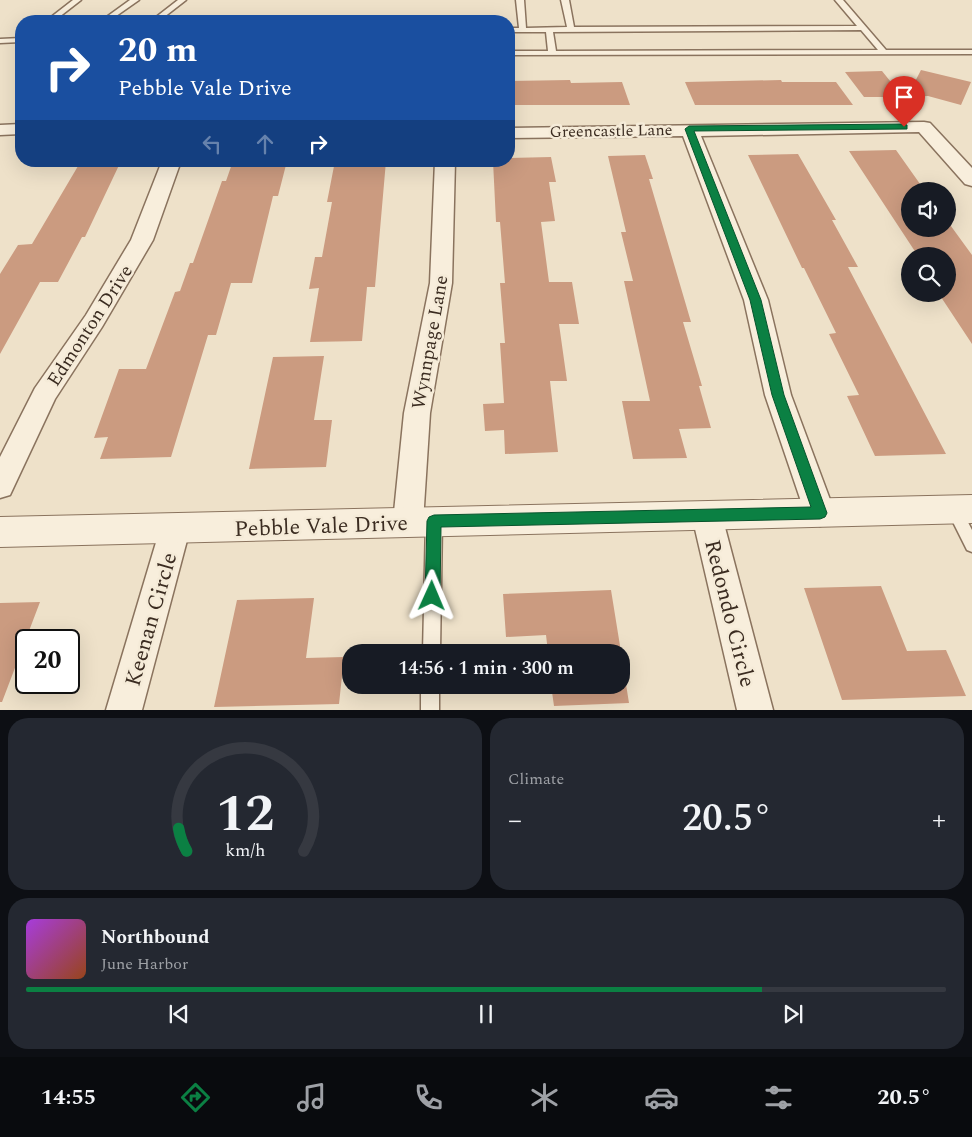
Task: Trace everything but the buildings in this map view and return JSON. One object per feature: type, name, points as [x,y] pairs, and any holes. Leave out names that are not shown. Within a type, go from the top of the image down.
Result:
[{"type":"street","name":"Greencastle Lane","points":[[515,132],[924,127],[972,180]]},
{"type":"street","points":[[689,129],[756,300],[778,395],[820,513]]},
{"type":"street","points":[[0,130],[15,130]]},
{"type":"street","name":"Edmonton Drive","points":[[0,486],[44,395],[94,321],[142,240],[170,167]]},
{"type":"street","name":"Wynnpage Lane","points":[[421,522],[417,413],[442,283],[445,167]]},
{"type":"street","name":"Pebble Vale Drive","points":[[0,532],[963,509]]},
{"type":"street","name":"Redondo Circle","points":[[707,516],[755,710]]},
{"type":"street","name":"Keenan Circle","points":[[124,710],[175,529]]},
{"type":"lane","points":[[58,15],[77,0]]},
{"type":"lane","points":[[115,15],[136,0]]},
{"type":"lane","points":[[163,15],[182,0]]},
{"type":"lane","points":[[520,0],[524,30]]},
{"type":"lane","points":[[566,0],[572,29]]},
{"type":"lane","points":[[839,0],[884,52]]},
{"type":"lane","points":[[515,30],[863,28]]},
{"type":"lane","points":[[548,30],[552,53]]},
{"type":"lane","points":[[0,41],[15,40]]},
{"type":"lane","points":[[515,53],[972,52]]},
{"type":"lane","points":[[963,509],[972,545]]},
{"type":"lane","points":[[421,522],[430,644]]},
{"type":"lane","points":[[430,694],[430,710]]},
{"type":"route","points":[[432,596],[434,521],[820,513],[778,395],[756,300],[689,129],[904,127]]}]
